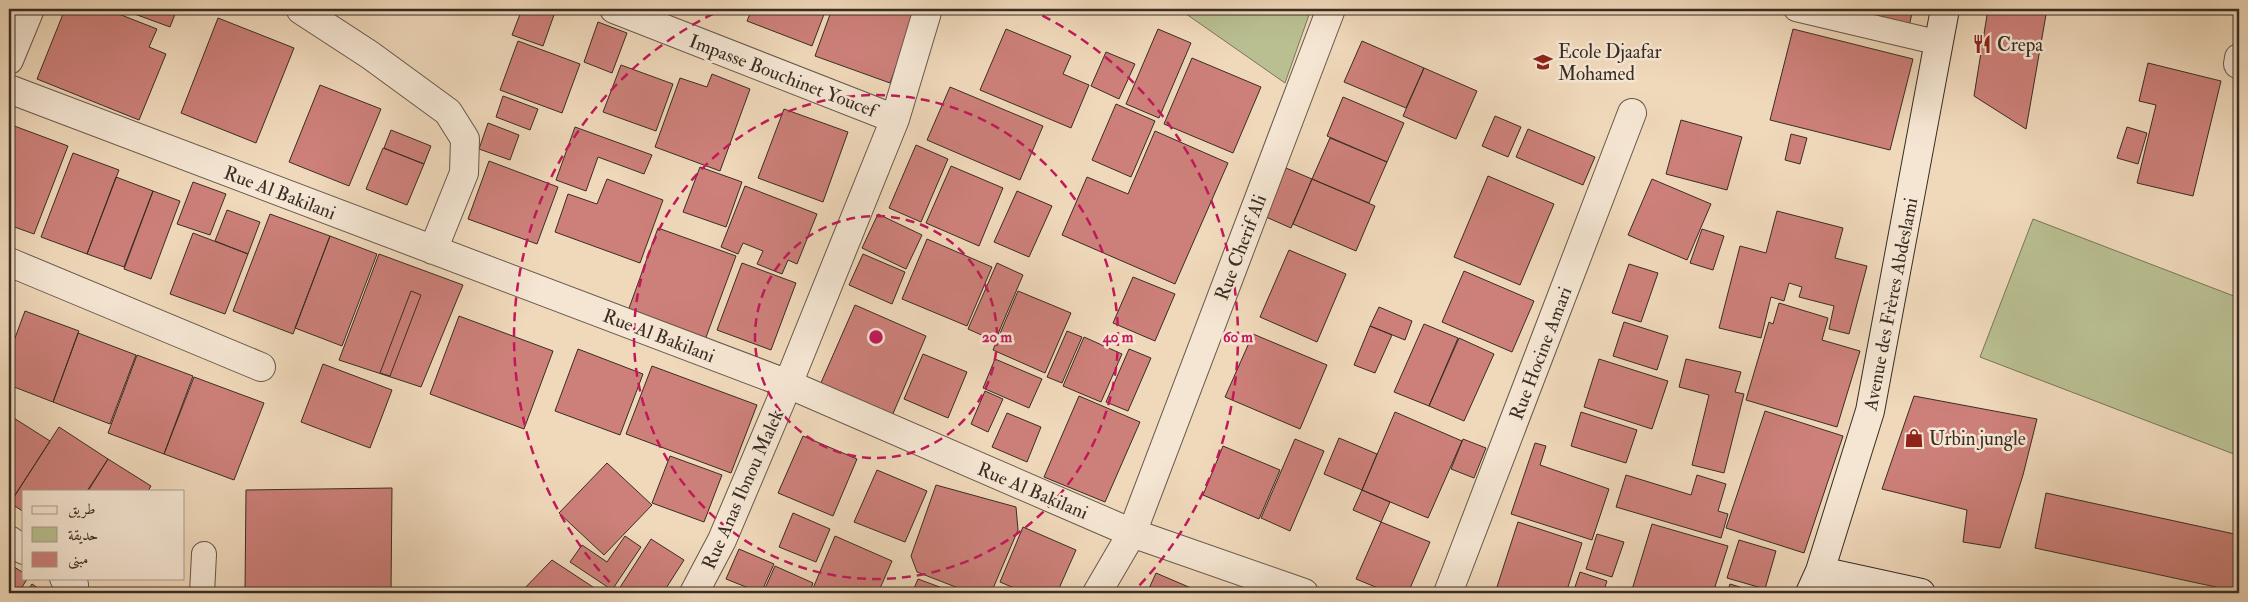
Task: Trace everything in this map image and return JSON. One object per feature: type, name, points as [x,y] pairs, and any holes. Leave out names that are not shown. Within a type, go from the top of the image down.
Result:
[{"type":"street","points":[[9,60],[30,9]]},
{"type":"street","name":"Impasse Bouchinet Youcef","points":[[614,9],[895,119]]},
{"type":"street","name":"Rue Anas Ibnou Malek","points":[[694,593],[722,540],[788,384],[895,119],[928,9]]},
{"type":"street","name":"Rue Cherif Ali","points":[[1097,593],[1132,533],[1331,9]]},
{"type":"street","name":"Avenue des Frères Abdeslami","points":[[1815,582],[1870,411],[1945,9]]},
{"type":"street","points":[[301,10],[370,55],[448,112],[465,139],[464,173],[433,250]]},
{"type":"street","name":"Rue Al Bakilani","points":[[9,89],[788,384],[1132,533],[1304,593]]},
{"type":"street","name":"Rue Hocine Amari","points":[[1448,593],[1632,113]]},
{"type":"street","points":[[9,262],[261,367]]},
{"type":"street","points":[[9,540],[22,549]]},
{"type":"street","points":[[1815,582],[1921,593]]},
{"type":"lane","points":[[1796,9],[1940,43]]},
{"type":"lane","points":[[202,593],[204,554]]},
{"type":"green space","points":[[1179,9],[1311,9],[1285,83]]},
{"type":"green space","points":[[2033,219],[2239,298],[2239,456],[1980,357]]},
{"type":"building","points":[[65,9],[106,9],[157,29],[149,47],[166,54],[139,120],[37,79]]},
{"type":"building","points":[[121,9],[177,9],[170,27]]},
{"type":"building","points":[[522,9],[545,9],[555,12],[543,46],[512,35]]},
{"type":"building","points":[[752,9],[826,9],[812,46],[747,21]]},
{"type":"building","points":[[832,9],[910,9],[917,11],[890,83],[815,56]]},
{"type":"building","points":[[1841,9],[1913,9],[1909,26]]},
{"type":"building","points":[[1988,9],[2047,9],[2026,129],[1974,96]]},
{"type":"building","points":[[218,18],[294,48],[256,143],[181,113]]},
{"type":"building","points":[[598,22],[627,33],[612,73],[584,62]]},
{"type":"building","points":[[1006,29],[1071,56],[1063,74],[1089,85],[1071,128],[980,90]]},
{"type":"building","points":[[1158,29],[1191,43],[1159,118],[1126,104]]},
{"type":"building","points":[[1793,29],[1913,59],[1890,150],[1770,120]]},
{"type":"building","points":[[518,41],[580,64],[562,113],[500,90]]},
{"type":"building","points":[[1362,41],[1424,68],[1406,108],[1344,82]]},
{"type":"building","points":[[1106,52],[1135,64],[1119,99],[1091,86]]},
{"type":"building","points":[[1192,58],[1261,87],[1233,153],[1164,124]]},
{"type":"building","points":[[2148,63],[2221,81],[2193,196],[2137,183],[2156,105],[2139,101]]},
{"type":"building","points":[[621,65],[673,84],[656,131],[603,112]]},
{"type":"building","points":[[1424,68],[1477,91],[1456,139],[1403,116]]},
{"type":"building","points":[[712,74],[750,89],[720,171],[655,147],[680,78],[707,87]]},
{"type":"building","points":[[320,85],[381,109],[349,186],[289,162]]},
{"type":"building","points":[[950,87],[1043,126],[1020,180],[927,140]]},
{"type":"building","points":[[503,96],[538,109],[530,130],[496,117]]},
{"type":"building","points":[[1343,97],[1404,123],[1387,162],[1327,136]]},
{"type":"building","points":[[1116,104],[1155,121],[1131,177],[1092,160]]},
{"type":"building","points":[[784,109],[848,132],[823,202],[758,178]]},
{"type":"building","points":[[1495,116],[1521,127],[1508,157],[1482,146]]},
{"type":"building","points":[[1681,120],[1742,137],[1727,190],[1666,174]]},
{"type":"building","points":[[488,123],[519,135],[510,160],[479,149]]},
{"type":"building","points":[[9,124],[68,146],[34,234],[9,225]]},
{"type":"building","points":[[575,127],[652,155],[644,174],[598,157],[586,191],[556,180]]},
{"type":"building","points":[[2127,127],[2147,133],[2138,164],[2117,158]]},
{"type":"building","points":[[1528,129],[1595,157],[1583,185],[1516,157]]},
{"type":"building","points":[[391,130],[431,146],[424,164],[384,148]]},
{"type":"building","points":[[1155,131],[1228,163],[1175,284],[1062,235],[1087,177],[1128,194]]},
{"type":"building","points":[[1791,134],[1807,138],[1800,164],[1785,160]]},
{"type":"building","points":[[1330,138],[1387,162],[1369,203],[1312,179]]},
{"type":"building","points":[[916,145],[948,159],[921,222],[889,208]]},
{"type":"building","points":[[383,148],[424,164],[407,205],[366,189]]},
{"type":"building","points":[[73,153],[119,170],[87,254],[41,237]]},
{"type":"building","points":[[489,161],[558,187],[537,244],[468,219]]},
{"type":"building","points":[[951,166],[1003,188],[979,246],[926,223]]},
{"type":"building","points":[[700,167],[742,182],[726,227],[683,212]]},
{"type":"building","points":[[1286,168],[1312,179],[1291,228],[1266,217]]},
{"type":"building","points":[[1488,176],[1554,204],[1520,285],[1454,257]]},
{"type":"building","points":[[116,177],[153,191],[124,267],[87,254]]},
{"type":"building","points":[[607,179],[663,200],[640,263],[555,232],[568,194],[597,204]]},
{"type":"building","points":[[1312,179],[1375,206],[1356,251],[1293,224]]},
{"type":"building","points":[[1652,179],[1711,204],[1687,260],[1628,235]]},
{"type":"building","points":[[193,182],[226,194],[210,235],[177,224]]},
{"type":"building","points":[[745,186],[817,214],[797,264],[788,260],[782,274],[757,264],[763,251],[743,243],[738,254],[721,247]]},
{"type":"building","points":[[153,191],[180,201],[151,279],[124,269]]},
{"type":"building","points":[[1017,191],[1052,206],[1029,257],[994,242]]},
{"type":"building","points":[[227,210],[260,222],[248,254],[215,241]]},
{"type":"building","points":[[1777,211],[1843,228],[1835,258],[1867,266],[1849,334],[1829,329],[1834,306],[1799,297],[1802,287],[1789,283],[1784,301],[1771,297],[1761,338],[1719,328],[1740,246],[1766,253]]},
{"type":"building","points":[[270,214],[330,236],[293,334],[233,311]]},
{"type":"building","points":[[878,214],[922,235],[906,269],[862,248]]},
{"type":"building","points":[[658,228],[736,256],[705,340],[628,311]]},
{"type":"building","points":[[1702,229],[1724,236],[1713,270],[1690,263]]},
{"type":"building","points":[[193,233],[248,254],[225,314],[170,294]]},
{"type":"building","points":[[330,236],[377,254],[342,346],[295,328]]},
{"type":"building","points":[[927,239],[992,267],[967,326],[902,299]]},
{"type":"building","points":[[1289,250],[1346,274],[1317,342],[1260,317]]},
{"type":"building","points":[[379,254],[463,285],[421,387],[339,360]]},
{"type":"building","points":[[863,254],[905,272],[892,304],[849,285]]},
{"type":"building","points":[[742,263],[796,283],[771,350],[717,330]]},
{"type":"building","points":[[997,263],[1023,275],[995,341],[968,329]]},
{"type":"building","points":[[1629,264],[1658,273],[1641,322],[1612,313]]},
{"type":"building","points":[[1464,271],[1534,301],[1512,352],[1442,322]]},
{"type":"building","points":[[1133,277],[1175,294],[1155,341],[1113,323]]},
{"type":"building","points":[[411,291],[421,295],[390,376],[380,373]]},
{"type":"building","points":[[1018,291],[1071,313],[1045,373],[993,350]]},
{"type":"building","points":[[1779,303],[1828,318],[1822,340],[1860,351],[1837,427],[1746,400],[1769,322],[1773,324]]},
{"type":"building","points":[[855,305],[926,336],[892,416],[820,385]]},
{"type":"building","points":[[1379,307],[1412,321],[1405,340],[1370,326]]},
{"type":"building","points":[[25,311],[79,331],[53,402],[9,385],[9,354]]},
{"type":"building","points":[[459,316],[553,351],[524,429],[430,394]]},
{"type":"building","points":[[1624,322],[1668,336],[1657,370],[1613,356]]},
{"type":"building","points":[[1424,324],[1458,338],[1429,406],[1394,392]]},
{"type":"building","points":[[1370,326],[1392,335],[1375,373],[1354,365]]},
{"type":"building","points":[[1067,331],[1082,337],[1062,383],[1047,377]]},
{"type":"building","points":[[78,333],[136,355],[110,424],[53,402]]},
{"type":"building","points":[[1253,334],[1327,365],[1300,429],[1225,397]]},
{"type":"building","points":[[1084,337],[1122,354],[1101,402],[1063,386]]},
{"type":"building","points":[[1459,338],[1494,354],[1464,421],[1429,406]]},
{"type":"building","points":[[578,349],[643,374],[620,435],[555,411]]},
{"type":"building","points":[[1129,349],[1151,358],[1128,411],[1106,402]]},
{"type":"building","points":[[923,354],[967,372],[948,418],[904,399]]},
{"type":"building","points":[[137,355],[193,376],[164,454],[108,433]]},
{"type":"building","points":[[995,359],[1042,379],[1029,408],[983,388]]},
{"type":"building","points":[[1599,359],[1668,381],[1652,429],[1584,407]]},
{"type":"building","points":[[1686,359],[1741,372],[1735,392],[1744,394],[1724,473],[1692,465],[1709,395],[1679,387]]},
{"type":"building","points":[[323,364],[392,390],[370,448],[301,422]]},
{"type":"building","points":[[652,366],[757,405],[731,473],[626,434]]},
{"type":"building","points":[[194,377],[264,403],[234,480],[164,454]]},
{"type":"building","points":[[985,391],[1003,399],[988,432],[971,424]]},
{"type":"building","points":[[1079,396],[1140,422],[1105,502],[1044,477]]},
{"type":"building","points":[[1914,396],[2037,419],[2023,475],[2000,548],[1963,542],[1967,510],[1882,489]]},
{"type":"building","points":[[1765,411],[1843,436],[1804,553],[1726,528]]},
{"type":"building","points":[[1395,412],[1462,441],[1428,518],[1362,490]]},
{"type":"building","points":[[1581,412],[1637,430],[1626,463],[1571,446]]},
{"type":"building","points":[[1007,413],[1041,427],[1027,462],[992,447]]},
{"type":"building","points":[[9,415],[50,441],[10,503],[9,502]]},
{"type":"building","points":[[59,427],[108,459],[88,490],[22,490],[22,511],[10,503]]},
{"type":"building","points":[[803,436],[857,459],[833,516],[778,493]]},
{"type":"building","points":[[1339,438],[1377,454],[1362,490],[1324,474]]},
{"type":"building","points":[[1295,439],[1324,451],[1290,531],[1261,518]]},
{"type":"building","points":[[1463,439],[1486,448],[1474,478],[1451,469]]},
{"type":"building","points":[[1535,443],[1546,446],[1540,465],[1609,489],[1592,540],[1511,514]]},
{"type":"building","points":[[1223,446],[1280,470],[1259,519],[1203,495]]},
{"type":"building","points":[[670,456],[722,475],[704,522],[652,503]]},
{"type":"building","points":[[108,459],[151,486],[149,490],[89,490]]},
{"type":"building","points":[[607,463],[652,505],[604,555],[559,513]]},
{"type":"building","points":[[877,470],[927,491],[905,542],[854,522]]},
{"type":"building","points":[[1626,475],[1691,495],[1697,475],[1726,484],[1718,511],[1728,514],[1721,538],[1616,507]]},
{"type":"building","points":[[936,485],[1016,507],[1018,530],[991,593],[971,593],[917,572],[911,556]]},
{"type":"building","points":[[392,488],[391,593],[245,593],[246,490]]},
{"type":"building","points":[[1362,490],[1390,502],[1381,522],[1353,510]]},
{"type":"building","points":[[2046,493],[2239,535],[2239,592],[2035,548]]},
{"type":"building","points":[[793,513],[830,529],[816,562],[779,547]]},
{"type":"building","points":[[1381,522],[1430,542],[1408,593],[1390,593],[1356,579]]},
{"type":"building","points":[[1518,522],[1582,543],[1566,593],[1495,593]]},
{"type":"building","points":[[1652,524],[1728,546],[1713,593],[1631,593]]},
{"type":"building","points":[[1023,527],[1076,550],[1057,593],[1026,593],[1000,582]]},
{"type":"building","points":[[1597,534],[1624,542],[1612,577],[1586,569]]},
{"type":"building","points":[[625,536],[641,547],[612,590],[570,562],[582,545],[607,562]]},
{"type":"building","points":[[835,536],[892,561],[878,593],[811,593]]},
{"type":"building","points":[[651,539],[684,560],[663,593],[626,593],[619,589]]},
{"type":"building","points":[[1739,540],[1776,551],[1765,589],[1727,578]]},
{"type":"building","points":[[739,549],[774,564],[761,593],[726,579]]},
{"type":"building","points":[[552,560],[602,593],[520,593]]},
{"type":"building","points":[[9,564],[22,572],[22,580],[27,580],[18,593],[9,593]]},
{"type":"building","points":[[775,566],[813,583],[809,593],[763,593]]},
{"type":"building","points":[[1580,572],[1607,581],[1603,593],[1573,593]]},
{"type":"building","points":[[1156,573],[1198,591],[1197,593],[1147,593]]},
{"type":"building","points":[[918,579],[956,593],[912,593]]},
{"type":"building","points":[[32,584],[45,593],[26,593]]},
{"type":"building","points":[[1730,584],[1759,593],[1727,593]]},
{"type":"place","name":"Crepa","points":[[1982,44]]},
{"type":"place","name":"Ecole Djaafar Mohamed","points":[[1543,62]]},
{"type":"place","name":"Urbin jungle","points":[[1914,438]]}]
